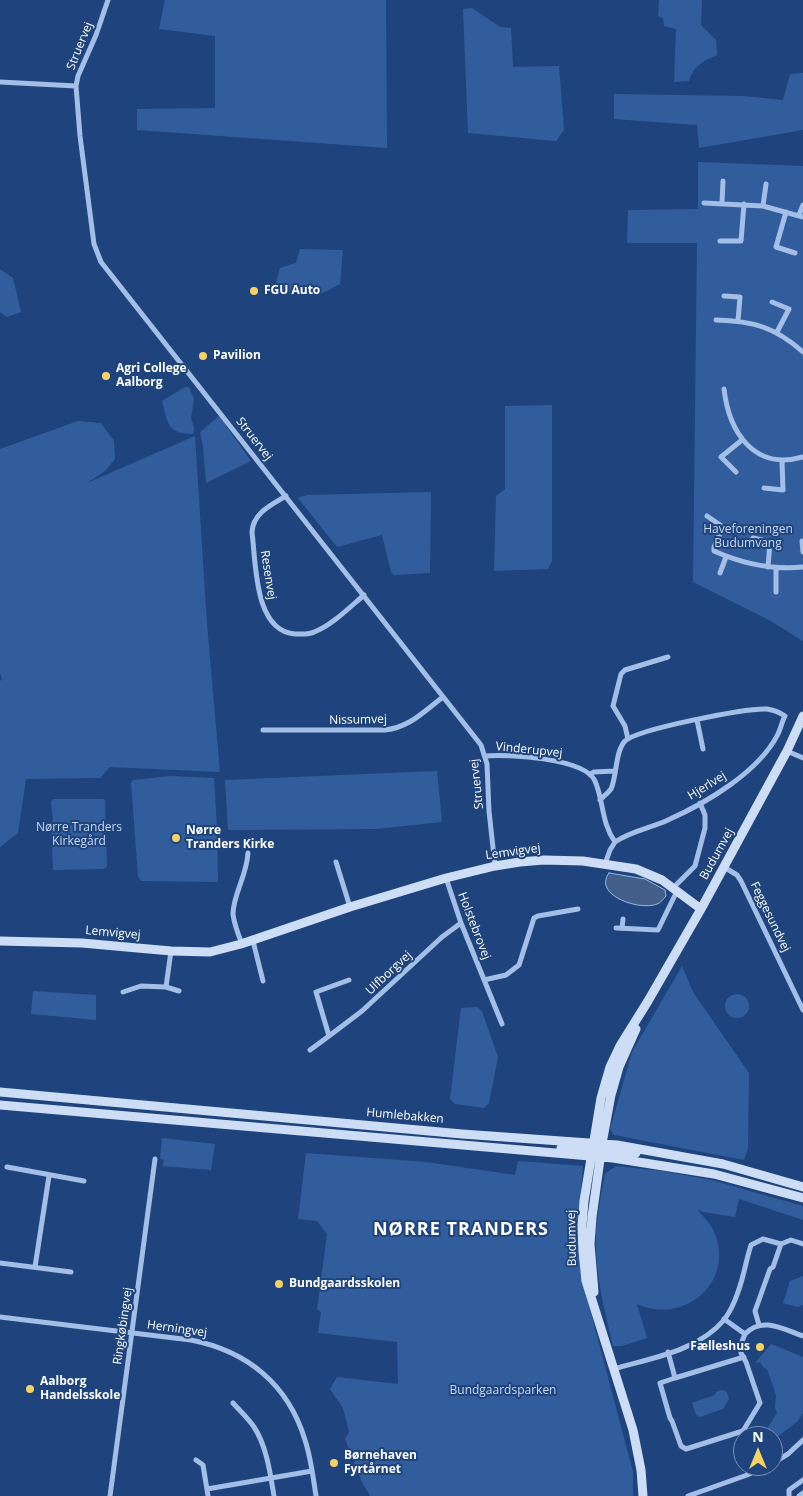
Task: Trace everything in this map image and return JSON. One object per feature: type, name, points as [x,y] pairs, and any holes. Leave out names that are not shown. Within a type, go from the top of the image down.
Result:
[{"type":"street","name":"Struervej","points":[[108,0],[96,35],[78,76],[76,86],[80,136],[94,244],[102,262],[481,745],[485,756],[495,866]]},
{"type":"street","points":[[0,82],[76,86]]},
{"type":"street","points":[[722,204],[723,181]]},
{"type":"street","points":[[763,206],[766,184]]},
{"type":"street","points":[[704,203],[763,206],[801,216],[803,205]]},
{"type":"street","points":[[720,241],[741,241],[744,204]]},
{"type":"street","points":[[786,212],[776,247],[795,254]]},
{"type":"street","points":[[724,296],[740,297],[738,321]]},
{"type":"street","points":[[772,302],[789,309],[777,332]]},
{"type":"street","points":[[716,320],[738,321],[765,327],[777,332],[803,352]]},
{"type":"street","points":[[724,388],[728,413],[734,427],[742,440],[752,449],[762,455],[782,461],[803,457]]},
{"type":"street","points":[[736,472],[721,457],[742,440]]},
{"type":"street","points":[[764,488],[783,490],[782,461]]},
{"type":"street","name":"Resenvej","points":[[286,496],[260,513],[252,524],[260,598],[270,621],[279,629],[290,634],[310,634],[328,624],[364,596]]},
{"type":"street","points":[[707,516],[724,527],[713,549],[714,552],[756,566],[776,568],[803,566]]},
{"type":"street","points":[[753,538],[770,542],[768,567]]},
{"type":"street","points":[[803,541],[803,552]]},
{"type":"street","points":[[720,573],[726,557]]},
{"type":"street","points":[[776,568],[776,592]]},
{"type":"street","points":[[628,739],[625,726],[613,706],[621,674],[625,670],[668,657]]},
{"type":"street","name":"Nissumvej","points":[[263,730],[399,729],[443,697]]},
{"type":"street","name":"Hjerlvej","points":[[615,842],[668,820],[733,782],[760,759],[778,734],[784,716],[777,711],[766,709],[697,720]]},
{"type":"street","name":"Budumvej","points":[[643,1496],[641,1470],[634,1430],[595,1306],[590,1244],[597,1150],[619,1067],[648,1001],[724,867],[787,751],[803,716]]},
{"type":"street","points":[[600,800],[612,787],[622,746],[633,736],[697,720],[703,749]]},
{"type":"street","points":[[787,751],[803,758]]},
{"type":"street","name":"Vinderupvej","points":[[485,756],[545,759],[584,769],[590,774]]},
{"type":"street","points":[[606,864],[610,850],[615,842],[605,824],[594,779],[590,774],[615,770]]},
{"type":"street","points":[[623,919],[619,928],[658,930],[675,889],[694,866],[705,828],[704,815],[700,803]]},
{"type":"street","points":[[242,944],[233,913],[234,903],[246,869],[248,852]]},
{"type":"street","name":"Lemvigvej","points":[[0,941],[82,942],[170,951],[210,952],[242,944],[446,878],[495,866],[544,860],[583,861],[636,870],[662,880],[701,909]]},
{"type":"street","points":[[336,862],[350,908]]},
{"type":"street","name":"Feggesundvej","points":[[724,867],[737,874],[741,881],[803,1010]]},
{"type":"street","name":"Holstebrovej","points":[[446,878],[461,923],[502,1024]]},
{"type":"street","points":[[484,980],[506,975],[519,965],[534,918],[578,909]]},
{"type":"street","name":"Ulfborgvej","points":[[310,1050],[362,1012],[442,936],[461,923]]},
{"type":"street","points":[[253,940],[263,981]]},
{"type":"street","points":[[166,986],[170,951]]},
{"type":"street","name":"Ulfborgvej","points":[[329,1036],[316,992],[349,980]]},
{"type":"street","points":[[123,992],[141,986],[166,986],[179,991]]},
{"type":"street","name":"Humlebakken","points":[[0,1092],[462,1134],[597,1150],[640,1161],[714,1174],[803,1198]]},
{"type":"street","name":"Humlebakken","points":[[0,1105],[508,1149],[597,1150]]},
{"type":"street","points":[[597,1150],[684,1157],[723,1164],[803,1187]]},
{"type":"street","name":"Ringkøbingvej","points":[[110,1496],[155,1159]]},
{"type":"street","points":[[7,1168],[84,1181]]},
{"type":"street","points":[[35,1267],[49,1176]]},
{"type":"street","points":[[614,1368],[686,1346],[698,1340],[724,1319],[738,1293],[751,1245],[763,1239],[781,1244],[792,1240],[803,1244]]},
{"type":"street","points":[[759,1325],[756,1311],[770,1269],[773,1267],[781,1244]]},
{"type":"street","points":[[0,1263],[71,1272]]},
{"type":"street","name":"Herningvej","points":[[0,1317],[191,1340],[211,1344],[229,1351],[258,1369],[281,1392],[293,1412],[306,1442],[316,1496]]},
{"type":"street","points":[[724,1319],[745,1334]]},
{"type":"street","points":[[744,1357],[660,1383],[670,1418],[681,1446],[686,1449],[743,1431],[760,1403],[744,1357],[741,1354],[741,1344],[745,1334],[750,1329],[759,1325],[772,1326],[803,1336]]},
{"type":"street","points":[[668,1352],[675,1378]]},
{"type":"street","points":[[233,1403],[254,1427],[260,1438],[268,1461],[274,1496]]},
{"type":"street","points":[[783,1457],[803,1440]]},
{"type":"street","points":[[196,1460],[202,1465],[208,1496]]},
{"type":"street","points":[[207,1489],[312,1471]]},
{"type":"street","points":[[688,1496],[744,1476]]},
{"type":"street","points":[[789,1496],[789,1490],[803,1480]]},
{"type":"street","points":[[799,1496],[803,1493]]},
{"type":"green space","points":[[165,0],[386,0],[387,148],[137,130],[137,109],[215,108],[215,36],[159,29]]},
{"type":"green space","points":[[659,0],[702,0],[701,25],[716,40],[717,55],[699,65],[693,71],[689,81],[674,82],[676,29],[664,26],[663,18],[658,16]]},
{"type":"green space","points":[[472,8],[500,27],[511,28],[513,67],[559,66],[564,130],[556,141],[468,133],[463,9]]},
{"type":"green space","points":[[803,73],[803,130],[699,148],[697,125],[614,119],[614,94],[743,96],[783,100],[790,74]]},
{"type":"green space","name":"Haveforeningen Budumvang","points":[[698,162],[803,166],[803,641],[769,620],[693,582],[697,243],[627,243],[628,210],[698,209]]},
{"type":"green space","points":[[300,249],[343,250],[340,284],[321,294],[282,291],[275,287],[280,268],[296,263]]},
{"type":"green space","points":[[0,269],[13,278],[21,312],[7,317],[0,312]]},
{"type":"green space","points":[[185,387],[189,387],[194,399],[191,418],[194,428],[193,434],[178,432],[170,426],[162,401]]},
{"type":"green space","points":[[552,405],[552,561],[548,569],[494,571],[496,496],[505,489],[505,406]]},
{"type":"green space","points":[[219,416],[251,461],[206,483],[200,432]]},
{"type":"green space","points":[[78,421],[101,423],[114,441],[115,459],[105,471],[87,483],[195,436],[207,624],[220,772],[110,767],[100,778],[26,779],[18,833],[0,847],[0,681],[2,679],[0,673],[0,449]]},
{"type":"green space","points":[[431,492],[430,573],[394,575],[391,572],[382,535],[337,547],[298,498],[307,495]]},
{"type":"green space","points":[[437,771],[442,822],[376,829],[228,830],[225,780]]},
{"type":"green space","name":"Nørre Tranders Kirkegård","points":[[171,776],[214,778],[218,882],[141,881],[138,876],[131,783],[133,780]]},
{"type":"green space","name":"Nørre Tranders Kirkegård","points":[[53,799],[105,800],[107,867],[103,869],[53,870],[51,802]]},
{"type":"green space","points":[[682,966],[693,992],[749,1073],[748,1148],[744,1160],[614,1135],[610,1129],[632,1052]]},
{"type":"green space","points":[[33,991],[96,995],[96,1020],[31,1014]]},
{"type":"green space","points":[[737,994],[746,997],[749,1006],[746,1015],[737,1018],[728,1015],[725,1006],[728,997]]},
{"type":"green space","points":[[477,1007],[482,1011],[498,1057],[489,1103],[484,1108],[455,1104],[450,1099],[461,1008]]},
{"type":"green space","points":[[162,1138],[215,1144],[211,1170],[163,1166],[164,1160],[160,1158]]},
{"type":"green space","name":"Bundgaardsparken","points":[[306,1153],[426,1162],[515,1175],[518,1161],[583,1166],[580,1253],[583,1283],[633,1472],[633,1496],[370,1496],[361,1480],[345,1439],[349,1432],[343,1408],[330,1389],[337,1377],[398,1384],[397,1342],[318,1333],[321,1312],[317,1309],[327,1234],[317,1221],[298,1219]]},
{"type":"green space","points":[[616,1166],[661,1171],[711,1180],[803,1206],[803,1220],[739,1199],[735,1217],[703,1212],[697,1209],[713,1230],[719,1252],[717,1269],[711,1283],[701,1295],[687,1304],[672,1309],[655,1309],[637,1304],[647,1338],[622,1346],[613,1346],[598,1275],[596,1231],[605,1174]]},
{"type":"green space","points":[[803,1276],[803,1305],[797,1307],[783,1303],[790,1281]]},
{"type":"green space","points":[[771,1344],[803,1357],[803,1413],[798,1421],[783,1432],[783,1426],[769,1426],[777,1413],[775,1408],[776,1395],[767,1369],[760,1362],[755,1363]]},
{"type":"green space","points":[[722,1390],[727,1392],[729,1399],[723,1409],[700,1417],[696,1415],[692,1403],[715,1395],[716,1392]]},
{"type":"shaded area","points":[[609,873],[645,879],[665,890],[666,896],[661,902],[650,906],[621,900],[612,895],[607,889],[606,881]]},
{"type":"place","name":"FGU Auto","points":[[254,291]]},
{"type":"place","name":"Pavilion","points":[[203,356]]},
{"type":"place","name":"Agri College Aalborg","points":[[106,376]]},
{"type":"place","name":"Nørre Tranders Kirke","points":[[176,838]]},
{"type":"place","name":"Bundgaardsskolen","points":[[279,1284]]},
{"type":"place","name":"Fælleshus","points":[[760,1347]]},
{"type":"place","name":"Aalborg Handelsskole","points":[[30,1389]]},
{"type":"place","name":"Børnehaven Fyrtårnet","points":[[334,1463]]},
{"type":"district","name":"NØRRE TRANDERS","points":[[461,1230]]}]
